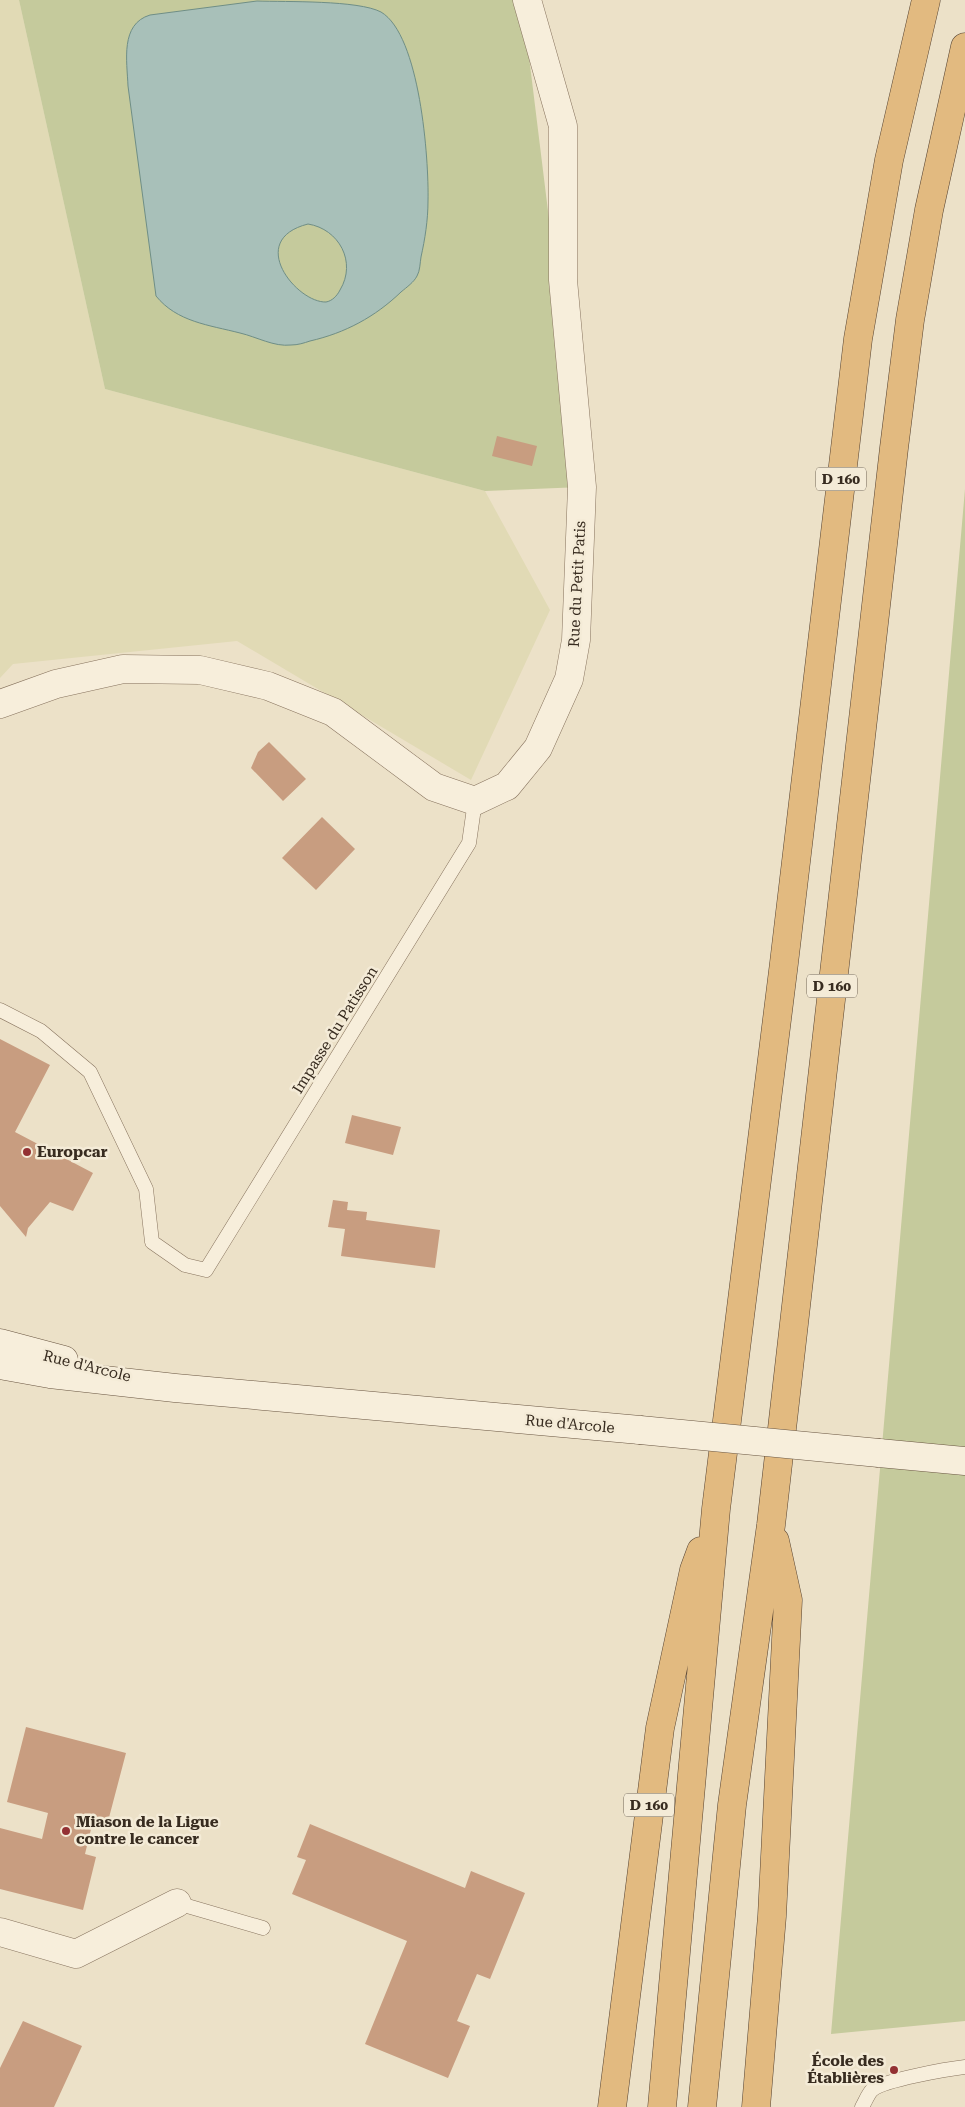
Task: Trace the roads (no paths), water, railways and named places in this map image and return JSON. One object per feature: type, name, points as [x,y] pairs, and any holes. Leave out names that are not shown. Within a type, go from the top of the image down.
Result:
[{"type":"highway","name":"D 160","points":[[662,2107],[716,1509],[786,953],[858,340],[888,160],[926,0]]},
{"type":"highway","name":"D 160","points":[[702,2107],[732,1805],[771,1525],[894,448],[908,340],[929,210],[965,47]]},
{"type":"highway","name":"D 160","points":[[612,2107],[660,1728],[694,1570],[716,1509]]},
{"type":"highway","points":[[756,2107],[772,1916],[788,1600],[771,1525]]},
{"type":"street","name":"Rue du Petit Patis","points":[[475,801],[507,786],[538,748],[569,679],[576,640],[582,487],[563,280],[563,126],[528,0]]},
{"type":"street","points":[[0,704],[56,684],[124,669],[200,670],[268,686],[333,712],[434,787],[475,801]]},
{"type":"street","name":"Rue d'Arcole","points":[[0,1343],[175,1388]]},
{"type":"street","name":"Rue d'Arcole","points":[[0,1365],[50,1374],[175,1388],[965,1461]]},
{"type":"street","points":[[0,1932],[76,1954],[177,1904]]},
{"type":"lane","name":"Impasse du Patisson","points":[[0,1010],[41,1032],[90,1072],[146,1190],[152,1242],[185,1265],[206,1270],[469,843],[475,801]]},
{"type":"lane","points":[[177,1904],[263,1928]]},
{"type":"lane","points":[[862,2107],[872,2090],[948,2069],[965,2067]]},
{"type":"water","points":[[257,1],[321,2],[370,8],[381,12],[394,25],[405,45],[413,71],[424,129],[427,157],[427,222],[419,272],[412,282],[381,309],[359,323],[323,338],[294,345],[272,343],[205,325],[184,317],[164,305],[156,296],[128,86],[127,66],[127,44],[134,26],[140,20],[150,15]],"holes":[[[308,224],[319,227],[336,240],[346,258],[347,269],[345,279],[336,296],[326,302],[314,300],[291,282],[282,269],[278,256],[280,243],[289,232]]]},
{"type":"place","name":"Europcar","points":[[27,1152]]},
{"type":"place","name":"Miason de la Ligue contre le cancer","points":[[66,1831]]},
{"type":"place","name":"École des Établières","points":[[894,2070]]}]
